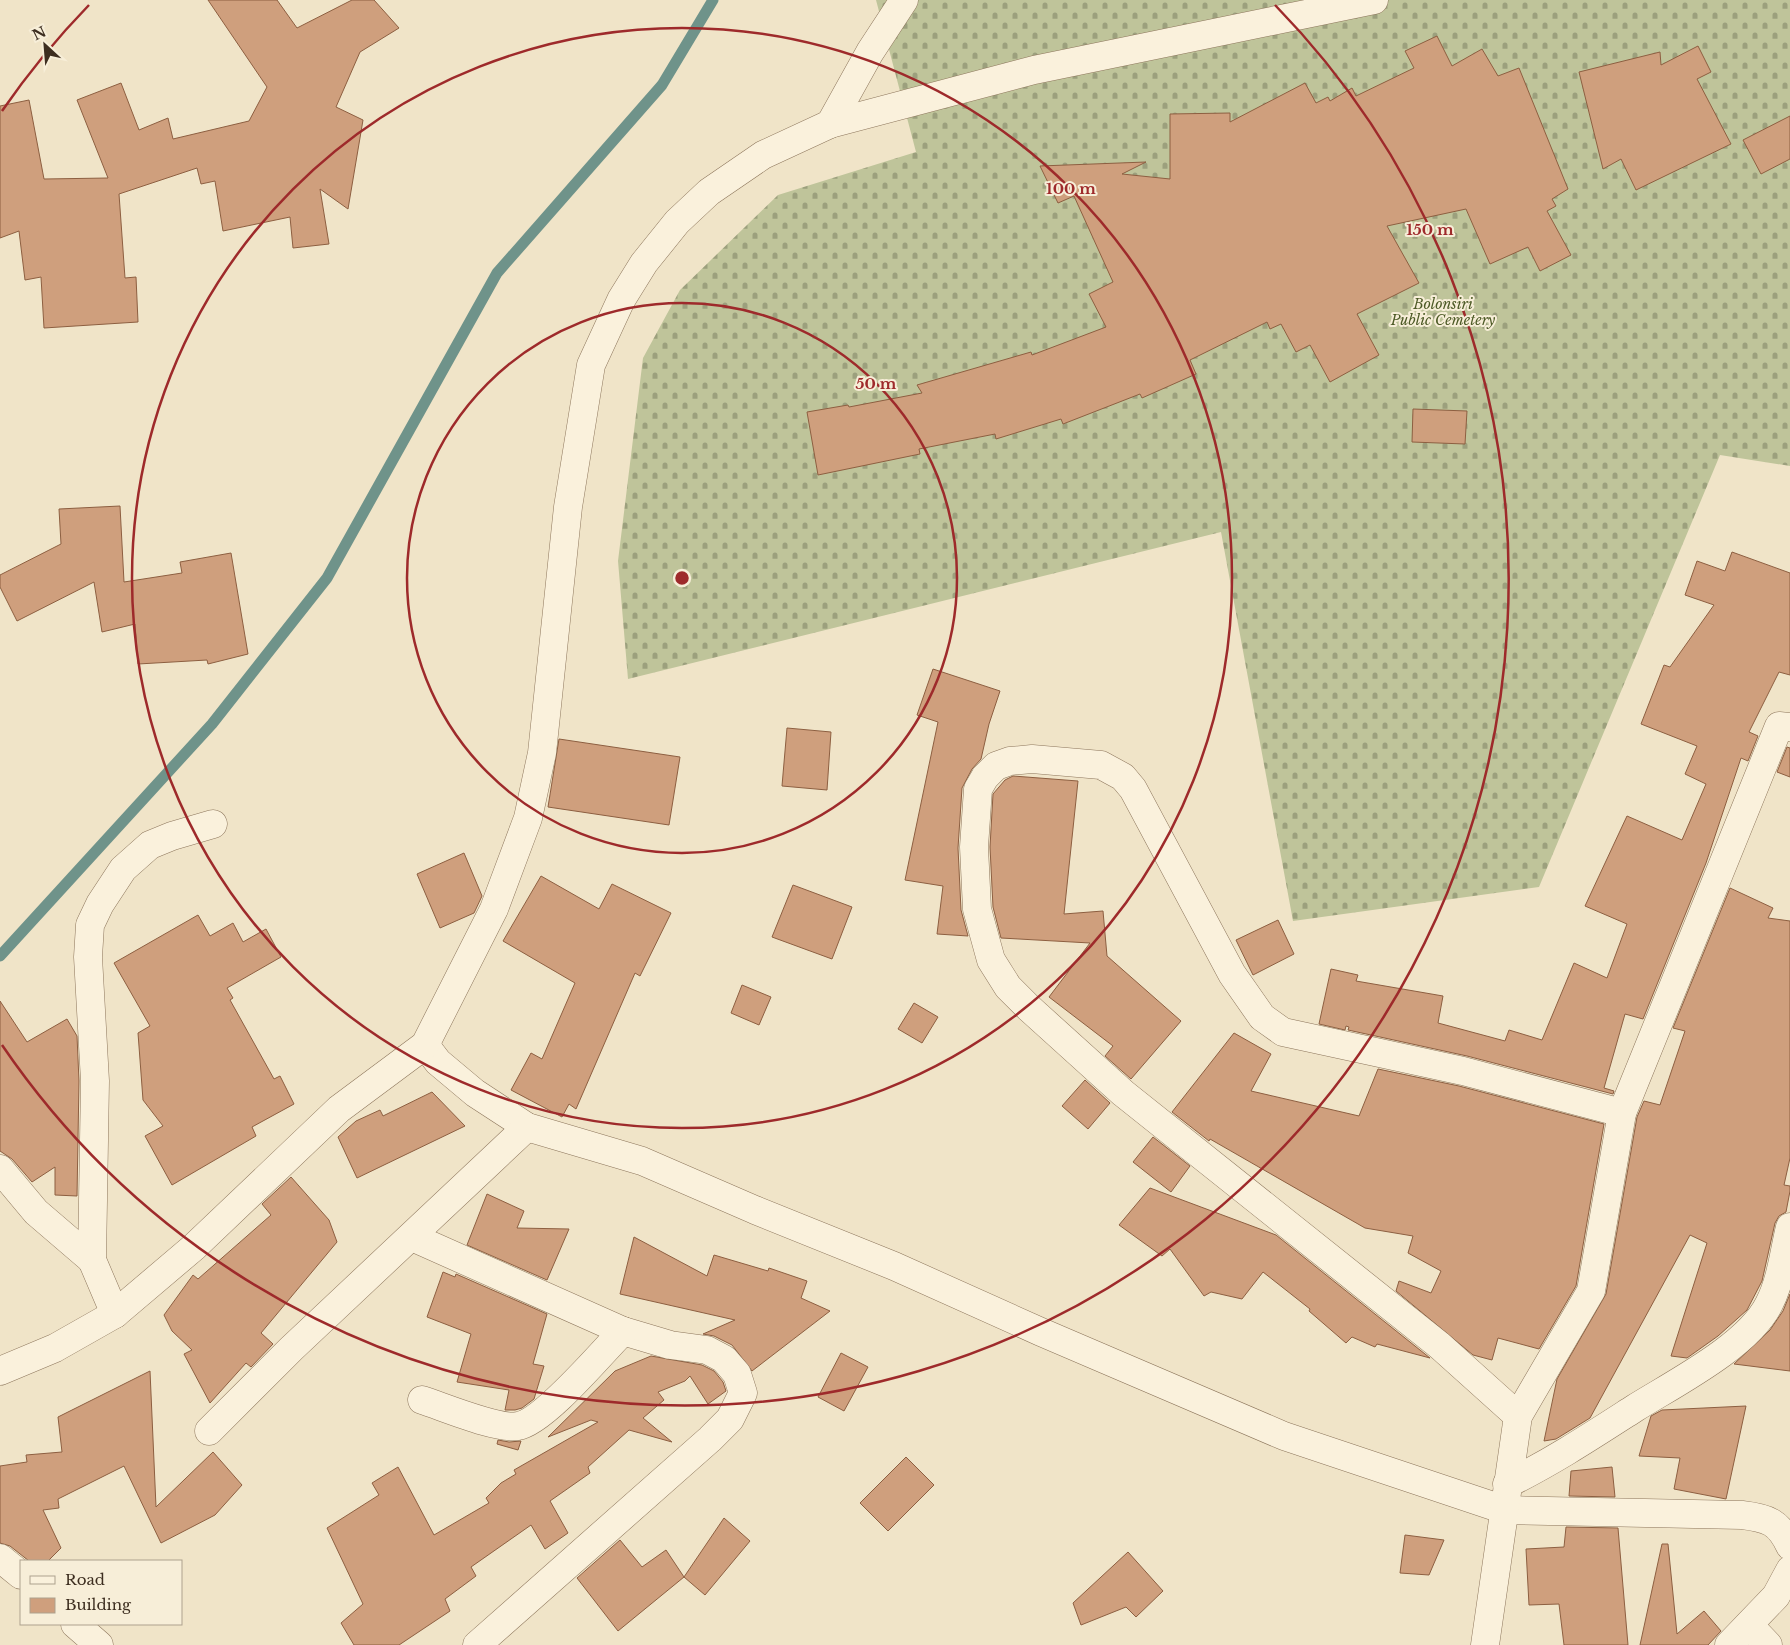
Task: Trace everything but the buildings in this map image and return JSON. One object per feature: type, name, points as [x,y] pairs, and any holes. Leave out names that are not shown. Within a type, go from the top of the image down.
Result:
[{"type":"street","points":[[830,124],[870,52],[904,0]]},
{"type":"street","points":[[0,1371],[55,1348],[116,1314],[209,1233],[339,1109],[425,1046],[494,909],[528,818],[542,753],[568,507],[590,365],[621,300],[644,263],[676,222],[709,192],[763,155],[830,124],[1034,70],[1374,0]]},
{"type":"street","points":[[1485,1645],[1518,1416],[1591,1291],[1622,1113],[1779,726],[1790,727]]},
{"type":"street","points":[[1518,1416],[1439,1344],[1123,1093],[1008,987],[991,960],[977,909],[974,848],[978,789],[985,777],[996,766],[1010,761],[1025,759],[1101,765],[1123,777],[1133,789],[1232,974],[1262,1017],[1283,1032],[1462,1071],[1622,1113]]},
{"type":"street","points":[[116,1314],[92,1260],[95,1081],[88,957],[90,925],[100,904],[123,869],[150,846],[172,836],[213,824]]},
{"type":"street","points":[[425,1046],[438,1062],[475,1093],[527,1126],[642,1161],[755,1210],[894,1266],[1041,1332],[1284,1436],[1506,1497],[1766,1518],[1784,1532],[1790,1546]]},
{"type":"street","points":[[209,1431],[291,1349],[412,1237],[527,1126]]},
{"type":"street","points":[[0,1169],[36,1212],[92,1260]]},
{"type":"street","points":[[1506,1497],[1550,1463],[1728,1348],[1756,1322],[1769,1305],[1777,1285],[1790,1227]]},
{"type":"street","points":[[412,1237],[623,1331],[670,1345],[707,1350],[724,1358],[737,1374],[743,1393],[730,1419],[710,1439],[477,1645]]},
{"type":"street","points":[[422,1400],[498,1425],[518,1426],[539,1417],[623,1331]]},
{"type":"street","points":[[0,1558],[20,1574]]},
{"type":"street","points":[[1729,1645],[1776,1596],[1790,1570]]},
{"type":"street","points":[[76,1625],[99,1645]]},
{"type":"street","points":[[1749,1625],[1768,1645]]},
{"type":"green space","name":"Bolonsiri Public Cemetery","points":[[876,0],[1790,0],[1790,466],[1720,455],[1539,887],[1293,921],[1221,532],[628,679],[618,561],[643,358],[680,290],[778,195],[916,152]]},
{"type":"waterway","points":[[0,956],[212,724],[327,578],[497,273],[662,85],[713,0]]}]
